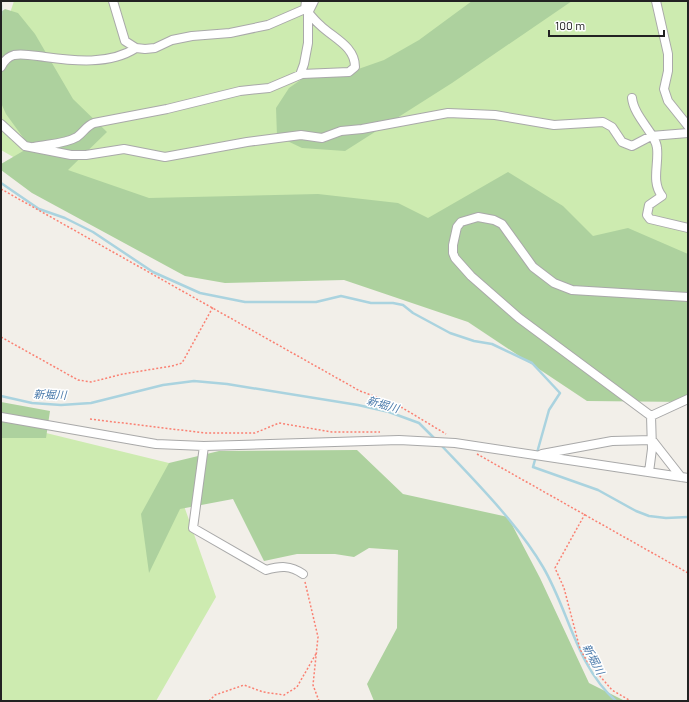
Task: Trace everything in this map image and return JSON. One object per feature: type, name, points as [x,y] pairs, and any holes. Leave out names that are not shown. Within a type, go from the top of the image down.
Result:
[{"type":"street","points":[[113,1],[125,41],[136,48]]},
{"type":"street","points":[[1,67],[5,59],[15,55],[79,62],[114,58],[136,48],[155,48],[172,40],[192,36],[230,33],[268,25],[306,7],[314,1]]},
{"type":"street","points":[[656,1],[668,54],[668,71],[664,89],[668,101],[688,126]]},
{"type":"street","points":[[32,147],[65,142],[78,136],[87,125],[94,123],[159,110],[240,90],[269,88],[300,75],[349,72],[355,67],[352,53],[346,46],[319,25],[306,7]]},
{"type":"street","points":[[300,75],[304,64],[308,43],[306,7]]},
{"type":"street","points":[[632,98],[636,112],[657,146],[656,180],[658,190],[662,196],[649,205],[647,215],[650,219],[688,228]]},
{"type":"street","points":[[1,124],[25,146],[71,155],[86,155],[124,149],[165,157],[247,142],[302,135],[322,138],[341,131],[362,129],[448,113],[495,114],[554,125],[603,122],[612,127],[622,142],[628,146],[638,145],[651,136],[688,133]]},
{"type":"street","points":[[651,416],[520,318],[471,276],[455,258],[453,252],[457,226],[461,222],[478,217],[494,220],[502,224],[533,267],[554,283],[572,290],[688,297]]},
{"type":"street","points":[[651,416],[688,399]]},
{"type":"street","points":[[649,472],[652,440],[651,416]]},
{"type":"street","points":[[1,417],[156,444],[204,446],[399,440],[455,443],[685,478]]},
{"type":"street","points":[[535,455],[612,441],[652,440]]},
{"type":"street","points":[[652,440],[685,478]]},
{"type":"street","points":[[204,446],[193,528],[266,570],[279,566],[295,568],[302,574]]},
{"type":"path","points":[[1,189],[360,391],[396,404],[447,435],[455,443]]},
{"type":"path","points":[[1,337],[78,380],[91,382],[123,374],[182,363],[213,307]]},
{"type":"path","points":[[90,419],[205,433],[255,433],[279,423],[332,432],[383,432]]},
{"type":"path","points":[[476,454],[688,573]]},
{"type":"path","points":[[585,514],[555,568],[564,588],[580,649],[587,662],[612,690],[631,701]]},
{"type":"path","points":[[302,574],[318,637],[313,685],[319,701]]},
{"type":"path","points":[[209,701],[220,693],[244,685],[263,692],[284,695],[297,687],[317,652]]},
{"type":"green space","points":[[14,1],[688,1],[688,278],[436,265],[73,191],[1,150],[1,40]]},
{"type":"green space","points":[[472,1],[572,1],[452,83],[345,151],[302,148],[277,136],[276,108],[289,88],[309,74],[347,73],[384,60],[419,40]]},
{"type":"green space","points":[[5,9],[18,13],[35,34],[73,99],[107,132],[68,170],[149,198],[318,194],[398,203],[428,218],[508,172],[563,206],[593,236],[628,228],[688,254],[688,402],[587,401],[468,322],[344,280],[225,283],[185,276],[32,193],[1,170],[1,164],[30,147],[6,114],[1,103],[1,12]]},
{"type":"green space","points":[[1,402],[50,411],[46,438],[1,438]]},
{"type":"green space","points":[[1,422],[169,463],[216,597],[156,701],[1,701]]},
{"type":"green space","points":[[357,450],[403,494],[508,517],[540,578],[589,683],[625,701],[374,701],[367,684],[397,628],[398,550],[369,548],[354,557],[335,554],[297,554],[264,561],[233,499],[180,509],[149,573],[141,514],[169,463],[219,451]]},
{"type":"waterway","points":[[1,5],[1,15]]},
{"type":"waterway","points":[[1,183],[39,209],[65,218],[93,232],[153,272],[200,293],[245,302],[316,302],[341,296],[371,303],[393,303],[403,305],[413,313],[450,333],[474,341],[492,344],[532,363],[560,393],[549,410],[533,467],[598,490],[636,511],[649,516],[666,518],[688,517]]},
{"type":"waterway","name":"新堀川","points":[[1,396],[32,403],[61,405],[91,403],[163,385],[194,381],[227,384],[358,405],[389,412],[419,423],[436,440]]},
{"type":"waterway","name":"新堀川","points":[[440,444],[495,503],[533,551],[552,584],[582,655],[602,687],[616,701]]}]
